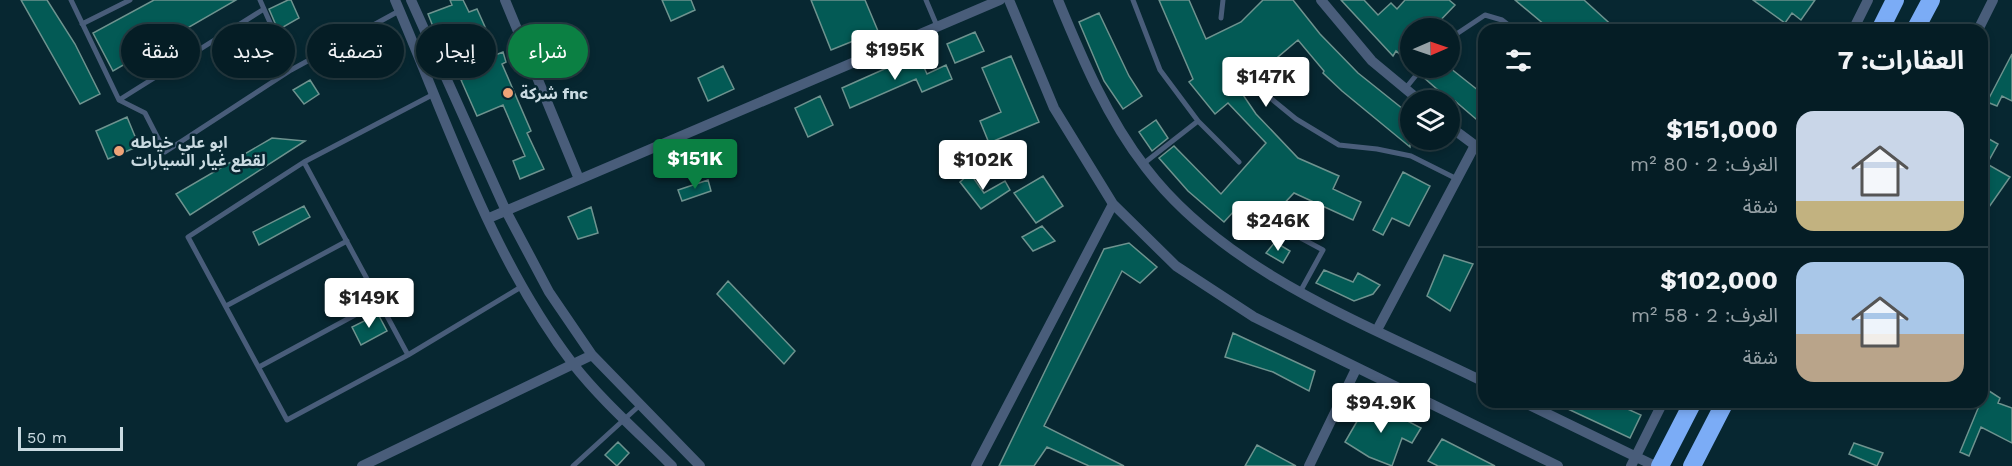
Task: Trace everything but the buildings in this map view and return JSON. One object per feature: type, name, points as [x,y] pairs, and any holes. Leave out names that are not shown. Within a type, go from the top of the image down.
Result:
[{"type":"highway","points":[[1883,24],[1895,0]]},
{"type":"highway","points":[[1918,24],[1931,0]]},
{"type":"highway","points":[[1660,466],[1690,408]]},
{"type":"highway","points":[[1692,466],[1722,408]]},
{"type":"street","points":[[395,0],[521,287],[574,365],[672,466]]},
{"type":"street","points":[[411,0],[506,210],[549,292],[592,355],[700,466]]},
{"type":"street","points":[[506,0],[579,179]]},
{"type":"street","points":[[489,218],[999,0]]},
{"type":"street","points":[[1009,0],[1054,108],[1113,204],[1176,266],[1254,317],[1356,369],[1558,466]]},
{"type":"street","points":[[1058,0],[1093,82],[1143,164],[1202,229],[1275,280],[1478,379]]},
{"type":"street","points":[[1981,24],[1993,0]]},
{"type":"street","points":[[1855,24],[1866,1]]},
{"type":"street","points":[[1326,2],[1372,61],[1405,89]]},
{"type":"street","points":[[1460,134],[1478,148]]},
{"type":"street","points":[[1377,330],[1457,179],[1478,152]]},
{"type":"street","points":[[976,466],[1113,204]]},
{"type":"street","points":[[362,466],[592,355]]},
{"type":"street","points":[[1309,466],[1356,369]]},
{"type":"street","points":[[1534,408],[1633,462],[1655,466]]},
{"type":"street","points":[[1633,462],[1660,408]]},
{"type":"lane","points":[[70,0],[119,100],[145,113],[165,152],[279,78]]},
{"type":"lane","points":[[82,24],[130,0]]},
{"type":"lane","points":[[260,0],[271,24]]},
{"type":"lane","points":[[926,0],[937,26]]},
{"type":"lane","points":[[1133,0],[1160,70],[1198,122],[1239,162]]},
{"type":"lane","points":[[1221,18],[1223,0]]},
{"type":"lane","points":[[119,100],[264,9]]},
{"type":"lane","points":[[295,68],[399,11]]},
{"type":"lane","points":[[1460,32],[1485,15],[1507,24]]},
{"type":"lane","points":[[1405,89],[1414,78]]},
{"type":"lane","points":[[1257,87],[1296,119],[1339,145],[1377,148],[1411,156],[1457,179]]},
{"type":"lane","points":[[435,93],[304,162],[188,237],[287,420],[408,355],[521,287]]},
{"type":"lane","points":[[1143,164],[1198,122]]},
{"type":"lane","points":[[304,162],[408,355]]},
{"type":"lane","points":[[1298,208],[1284,229],[1323,250],[1300,292]]},
{"type":"lane","points":[[225,306],[347,241]]},
{"type":"lane","points":[[259,367],[380,302]]},
{"type":"lane","points":[[573,466],[640,405]]},
{"type":"place","name":"شركة fnc","points":[[508,93]]},
{"type":"place","name":"ابو علي خياطه لقطع غيار السيارات","points":[[119,151]]}]
